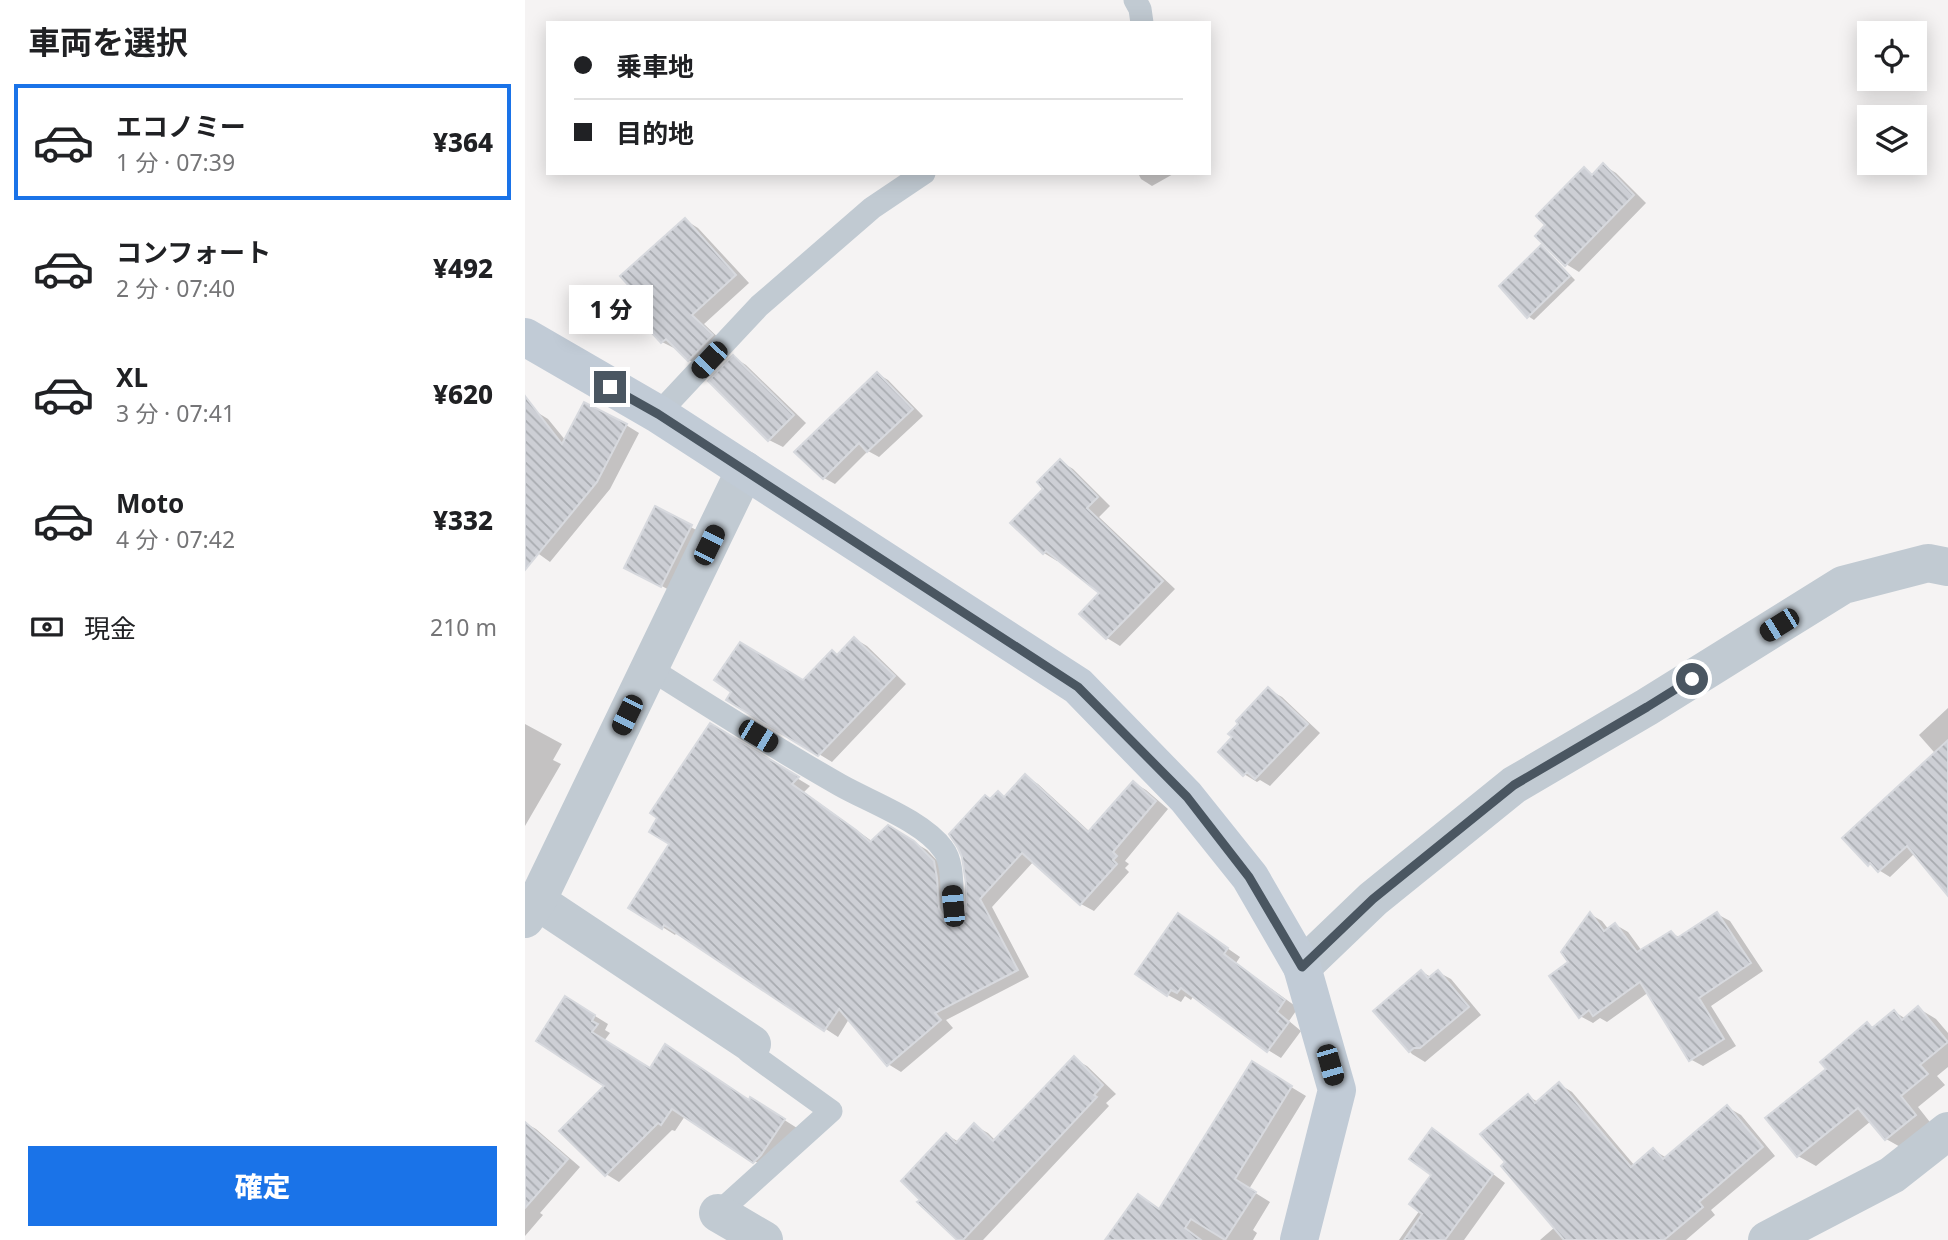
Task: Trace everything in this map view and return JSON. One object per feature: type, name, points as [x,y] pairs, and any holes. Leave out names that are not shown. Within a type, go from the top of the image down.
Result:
[{"type":"street","points":[[525,337],[658,414],[1078,687],[1187,797],[1249,877],[1302,967],[1337,1090],[1299,1240]]},
{"type":"street","points":[[745,471],[531,910],[752,1044]]},
{"type":"street","points":[[1302,967],[1373,899],[1514,785],[1647,707],[1843,585],[1928,563],[1948,567]]},
{"type":"street","points":[[1767,1240],[1892,1175],[1948,1131]]},
{"type":"street","points":[[718,1213],[764,1240]]},
{"type":"lane","points":[[1135,0],[1142,21]]},
{"type":"lane","points":[[658,414],[759,306],[873,208],[921,175]]},
{"type":"lane","points":[[649,668],[830,779],[900,816],[931,836],[945,851],[950,866],[953,906]]},
{"type":"lane","points":[[718,1213],[831,1111],[749,1052],[752,1044]]},
{"type":"building","points":[[1603,163],[1634,195],[1565,266],[1535,236],[1545,225],[1536,216],[1584,167],[1592,175]]},
{"type":"building","points":[[685,218],[736,275],[692,315],[713,335],[688,361],[666,339],[661,343],[629,308],[640,298],[620,276]]},
{"type":"building","points":[[1541,245],[1570,276],[1527,318],[1499,286]]},
{"type":"building","points":[[733,355],[794,415],[768,441],[708,381]]},
{"type":"building","points":[[877,372],[913,409],[867,452],[859,443],[823,479],[794,452]]},
{"type":"building","points":[[525,396],[562,444],[584,402],[627,424],[597,482],[525,570]]},
{"type":"building","points":[[1060,459],[1098,497],[1087,508],[1163,581],[1106,639],[1079,614],[1099,593],[1046,551],[1043,554],[1010,523],[1043,489],[1037,482]]},
{"type":"building","points":[[655,506],[692,525],[661,587],[624,568]]},
{"type":"building","points":[[854,637],[895,676],[818,756],[726,700],[731,692],[714,680],[740,642],[803,680],[832,650],[837,655]]},
{"type":"building","points":[[1268,687],[1308,724],[1255,779],[1247,772],[1243,776],[1218,752],[1232,737],[1228,734],[1238,724],[1236,721]]},
{"type":"building","points":[[710,723],[799,777],[792,784],[870,842],[888,825],[914,841],[934,861],[939,908],[942,914],[953,920],[966,911],[966,884],[962,857],[949,834],[985,795],[990,799],[998,791],[1004,797],[1025,774],[1088,832],[1133,781],[1156,801],[1113,852],[1117,856],[1113,860],[1117,864],[1080,905],[1022,853],[980,899],[1018,970],[935,1013],[941,1020],[887,1066],[839,1009],[824,1031],[664,925],[662,929],[628,908],[669,844],[649,832],[657,818],[650,813]]},
{"type":"building","points":[[1948,740],[1948,896],[1907,846],[1878,872],[1870,863],[1868,866],[1842,838]]},
{"type":"building","points":[[1590,912],[1604,931],[1615,923],[1637,952],[1671,931],[1677,938],[1717,912],[1751,963],[1699,998],[1724,1039],[1689,1061],[1640,982],[1593,1016],[1589,1010],[1579,1018],[1549,976],[1568,962],[1561,952]]},
{"type":"building","points":[[1178,913],[1228,948],[1224,954],[1285,1000],[1277,1012],[1289,1022],[1267,1052],[1181,988],[1177,993],[1171,990],[1167,996],[1135,974]]},
{"type":"building","points":[[1421,970],[1428,978],[1438,970],[1469,1007],[1420,1048],[1409,1052],[1373,1011]]},
{"type":"building","points":[[565,996],[595,1015],[592,1021],[598,1024],[592,1032],[650,1068],[665,1044],[749,1100],[750,1097],[785,1119],[761,1155],[753,1163],[672,1109],[661,1125],[658,1123],[605,1176],[559,1131],[604,1086],[536,1041]]},
{"type":"building","points":[[1918,1006],[1948,1042],[1920,1065],[1928,1074],[1901,1096],[1916,1115],[1885,1140],[1858,1108],[1797,1157],[1765,1118],[1826,1069],[1820,1062],[1867,1022],[1872,1028],[1894,1010],[1902,1020]]},
{"type":"building","points":[[1074,1056],[1103,1085],[1094,1095],[1097,1097],[963,1240],[957,1240],[917,1202],[920,1200],[901,1181],[946,1133],[956,1143],[974,1123],[993,1141]]},
{"type":"building","points":[[1252,1061],[1292,1086],[1235,1179],[1256,1192],[1225,1240],[1191,1219],[1185,1228],[1201,1240],[1105,1240],[1138,1194],[1159,1209]]},
{"type":"building","points":[[1559,1082],[1631,1167],[1653,1148],[1663,1159],[1727,1105],[1763,1147],[1699,1202],[1703,1207],[1664,1240],[1564,1240],[1501,1166],[1505,1162],[1480,1134],[1528,1094],[1535,1103]]},
{"type":"building","points":[[525,1122],[568,1159],[525,1208]]},
{"type":"building","points":[[1432,1128],[1493,1174],[1445,1240],[1404,1240],[1422,1214],[1409,1204],[1431,1175],[1409,1159]]},
{"type":"route","points":[[610,387],[658,414],[1078,687],[1187,797],[1249,877],[1302,967],[1373,899],[1514,785],[1692,679]]}]
